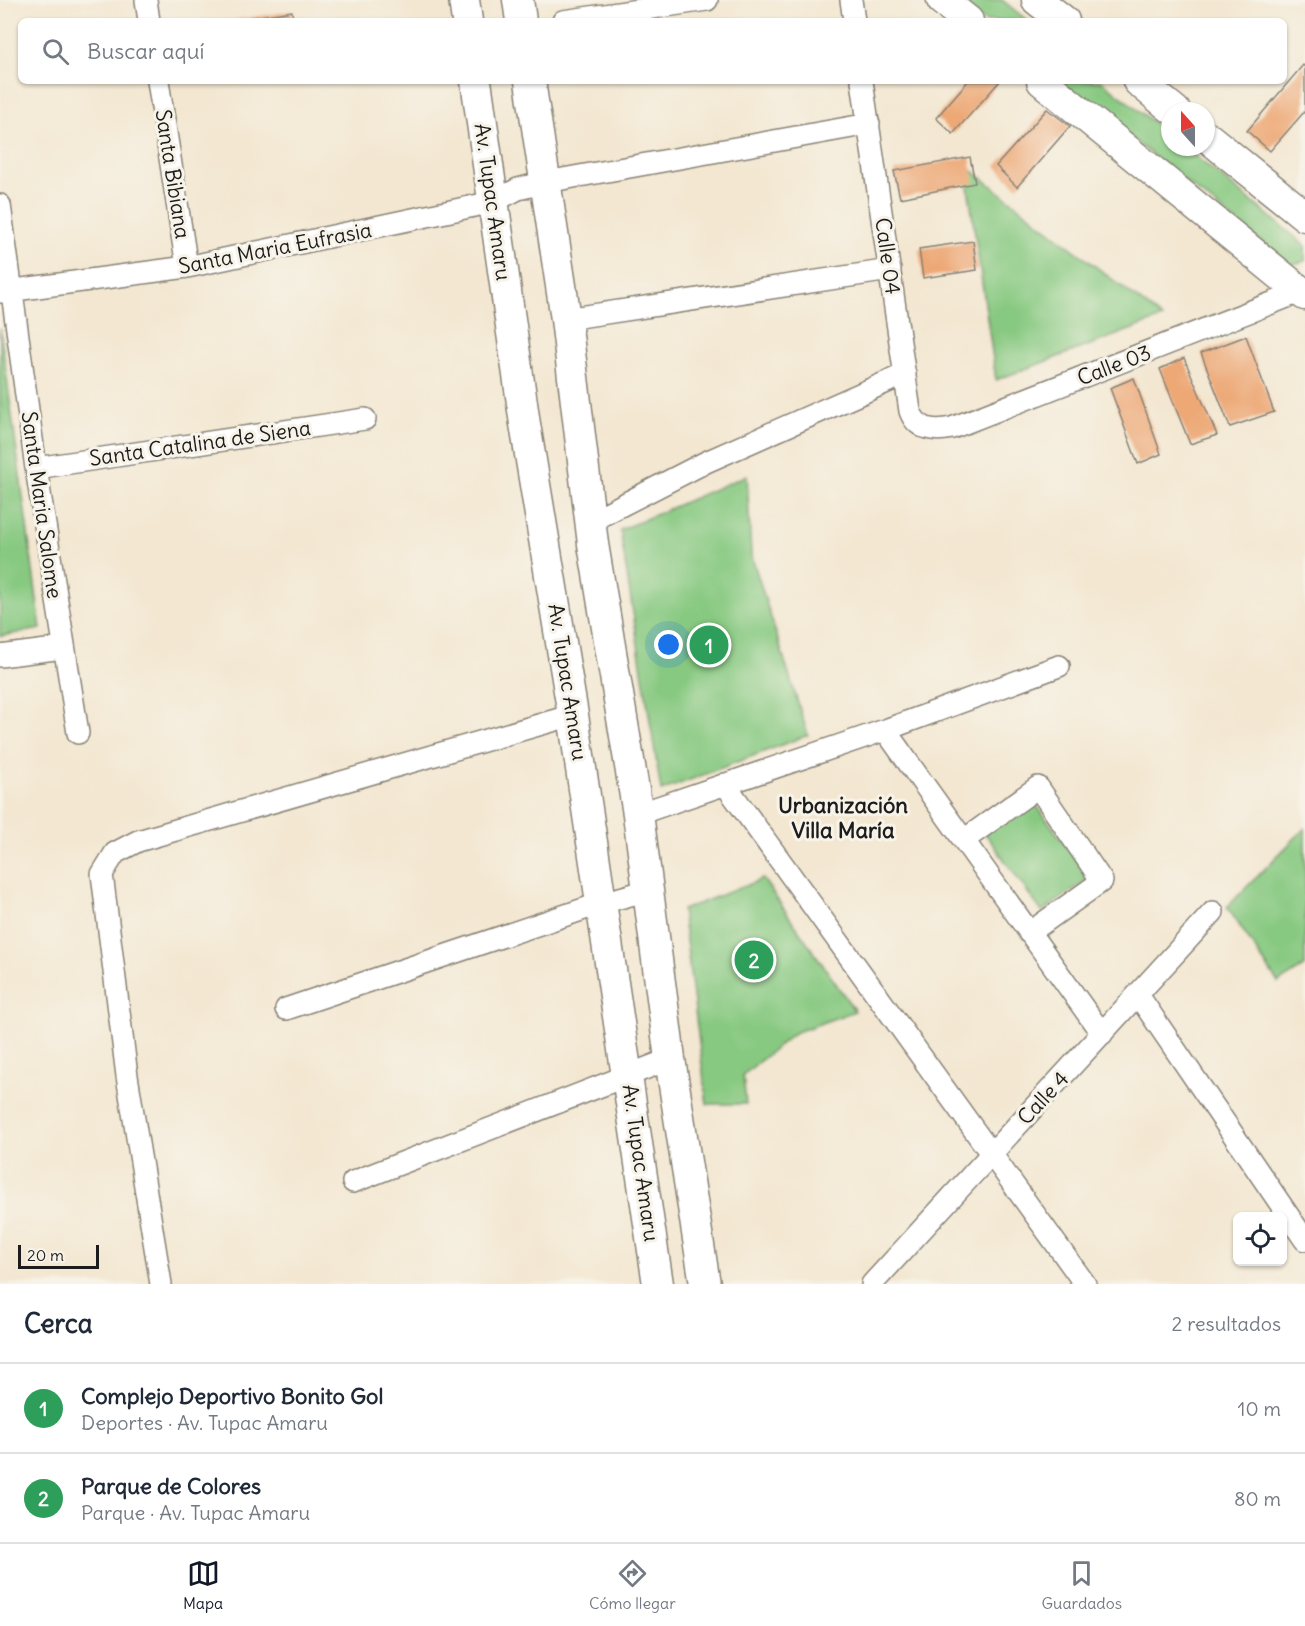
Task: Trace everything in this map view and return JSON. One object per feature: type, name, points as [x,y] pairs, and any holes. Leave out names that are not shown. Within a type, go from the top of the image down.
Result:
[{"type":"street","points":[[146,0],[149,18]]},
{"type":"street","points":[[464,0],[467,18]]},
{"type":"street","points":[[518,0],[521,18]]},
{"type":"street","points":[[584,18],[707,0]]},
{"type":"street","points":[[850,0],[853,18]]},
{"type":"street","points":[[942,0],[964,18]]},
{"type":"street","points":[[1037,0],[1060,18]]},
{"type":"street","name":"Santa Bibiana","points":[[158,84],[187,267]]},
{"type":"street","name":"Av. Tupac Amaru","points":[[476,84],[525,424],[603,903],[658,1284]]},
{"type":"street","name":"Av. Tupac Amaru","points":[[530,84],[566,319],[591,521],[638,814],[670,1059],[705,1284]]},
{"type":"street","name":"Calle 04","points":[[862,84],[910,411],[916,423],[922,427]]},
{"type":"street","points":[[1046,84],[1304,292]]},
{"type":"street","points":[[1142,84],[1164,102]]},
{"type":"street","name":"Santa Maria Eufrasia","points":[[6,291],[187,267],[493,202],[518,189],[546,182],[868,124]]},
{"type":"street","points":[[1215,143],[1305,216]]},
{"type":"street","name":"Santa Maria Salome","points":[[0,205],[6,291],[78,733]]},
{"type":"street","points":[[566,319],[890,270]]},
{"type":"street","name":"Calle 03","points":[[922,427],[936,430],[952,428],[1304,292]]},
{"type":"street","points":[[591,521],[706,462],[904,374]]},
{"type":"street","name":"Santa Catalina de Siena","points":[[36,468],[364,419]]},
{"type":"street","points":[[0,656],[63,648]]},
{"type":"street","points":[[638,814],[885,730],[1059,666]]},
{"type":"street","points":[[161,1284],[127,1076],[102,874],[115,853],[138,841],[573,715]]},
{"type":"street","points":[[885,730],[1102,1034]]},
{"type":"street","points":[[725,783],[1085,1284]]},
{"type":"street","points":[[963,840],[1038,787],[1102,881],[1029,933]]},
{"type":"street","points":[[286,1009],[648,890]]},
{"type":"street","name":"Calle 4","points":[[872,1284],[1213,912]]},
{"type":"street","points":[[1138,994],[1305,1240]]},
{"type":"street","points":[[353,1182],[670,1059]]},
{"type":"green space","points":[[959,0],[1002,0],[1024,18],[981,18]]},
{"type":"green space","points":[[1064,84],[1106,84],[1161,129],[1161,156],[1195,156],[1305,245],[1305,261],[1290,265]]},
{"type":"green space","points":[[965,165],[1162,318],[996,380]]},
{"type":"green space","points":[[0,328],[41,629],[0,636]]},
{"type":"green space","points":[[747,475],[751,554],[808,735],[661,791],[620,530]]},
{"type":"green space","points":[[1031,798],[1090,878],[1042,912],[984,832]]},
{"type":"green space","points":[[1305,828],[1305,966],[1278,983],[1227,907]]},
{"type":"green space","points":[[763,879],[855,1011],[794,1033],[743,1075],[746,1104],[707,1104],[682,910]]},
{"type":"building","points":[[292,11],[293,18],[247,18]]},
{"type":"building","points":[[1303,65],[1305,67],[1305,111],[1270,151],[1247,131]]},
{"type":"building","points":[[965,84],[997,84],[953,134],[936,118]]},
{"type":"building","points":[[1047,109],[1070,126],[1017,187],[996,166]]},
{"type":"building","points":[[970,157],[975,183],[900,198],[894,171]]},
{"type":"building","points":[[973,241],[977,270],[923,278],[919,249]]},
{"type":"building","points":[[1246,336],[1274,412],[1230,427],[1201,353]]},
{"type":"building","points":[[1184,358],[1217,435],[1190,444],[1160,369]]},
{"type":"building","points":[[1134,378],[1161,454],[1138,464],[1110,388]]},
{"type":"place","name":"Complejo Deportivo Bonito Gol","points":[[709,645]]},
{"type":"place","name":"Parque de Colores","points":[[754,960]]},
{"type":"district","name":"Urbanización Villa María","points":[[843,818]]}]
